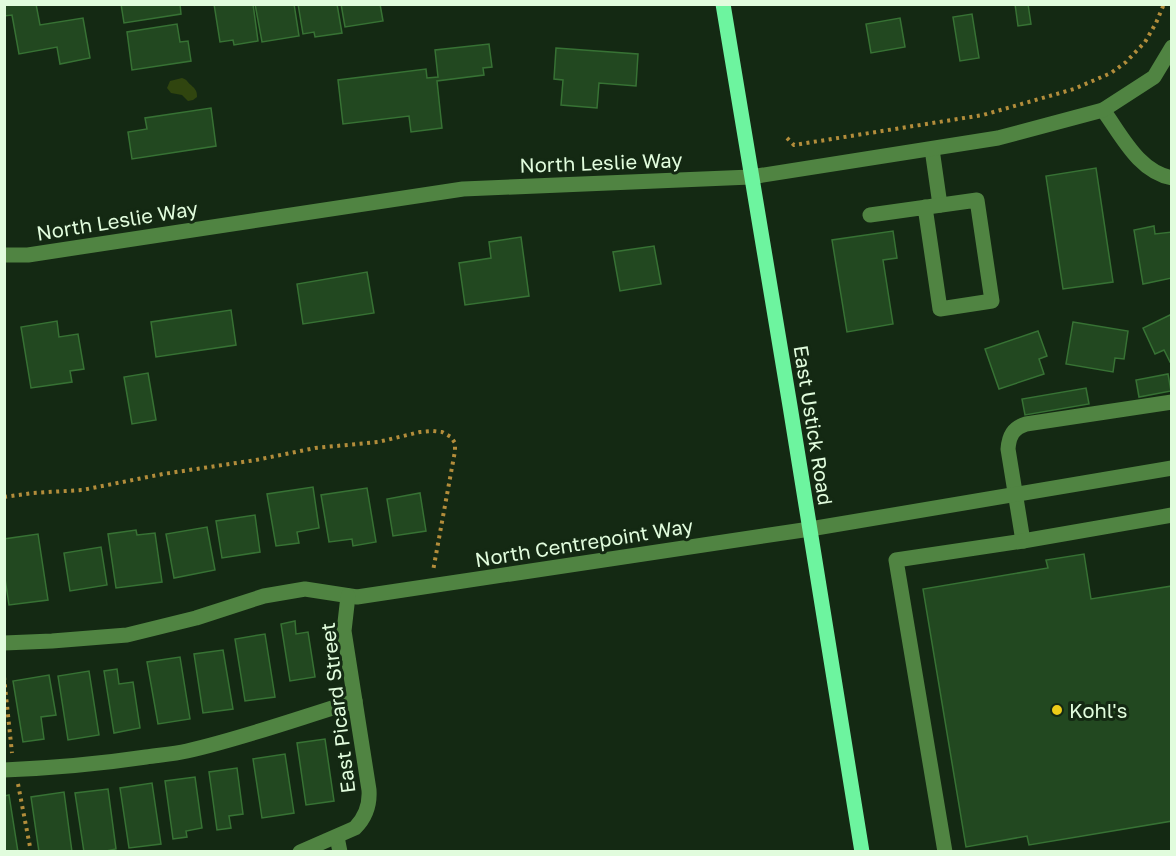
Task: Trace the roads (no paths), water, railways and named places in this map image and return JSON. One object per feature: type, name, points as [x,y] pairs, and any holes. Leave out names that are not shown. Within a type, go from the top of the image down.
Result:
[{"type":"main road","name":"East Ustick Road","points":[[723,4],[862,852]]},
{"type":"street","name":"North Leslie Way","points":[[4,255],[28,255],[463,189],[752,177],[998,138],[1103,110],[1154,77],[1172,47]]},
{"type":"street","points":[[1103,110],[1140,161],[1158,175],[1172,178]]},
{"type":"street","points":[[870,216],[932,206],[977,200],[992,301],[940,309],[932,206],[932,149]]},
{"type":"street","points":[[1023,540],[1009,457],[1010,435],[1014,430],[1021,426],[1172,402]]},
{"type":"street","name":"North Centrepoint Way","points":[[4,643],[127,635],[196,618],[264,596],[305,589],[357,597],[810,529],[1172,468]]},
{"type":"street","points":[[945,852],[896,560],[1172,514]]},
{"type":"street","name":"East Picard Street","points":[[300,852],[339,844],[362,821],[369,803],[345,631],[348,596]]},
{"type":"street","points":[[4,770],[118,762],[186,752],[355,701]]},
{"type":"place","name":"Kohl's","points":[[1057,710]]}]
